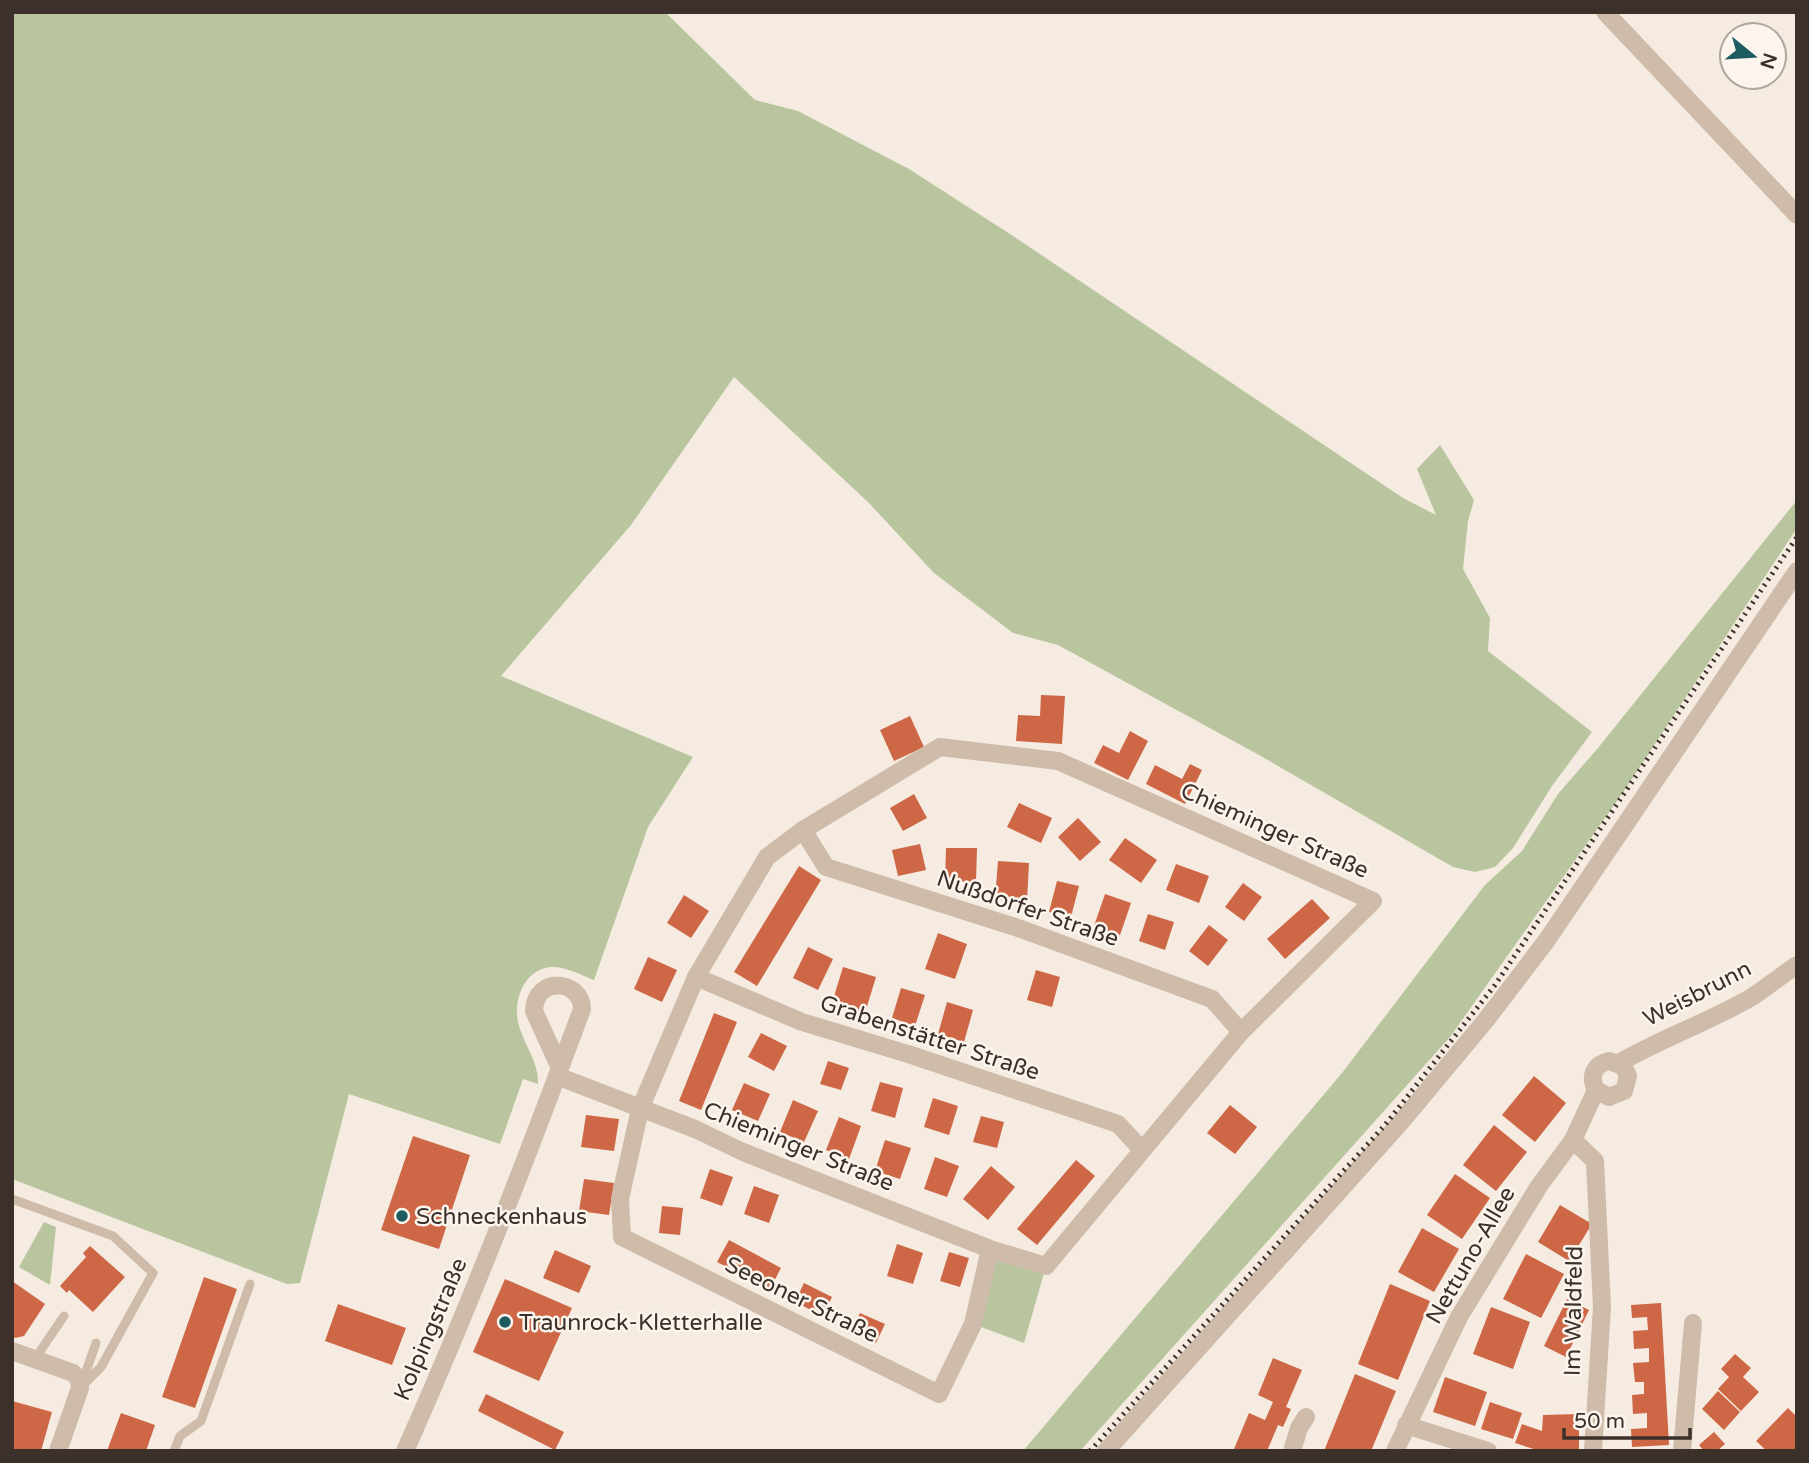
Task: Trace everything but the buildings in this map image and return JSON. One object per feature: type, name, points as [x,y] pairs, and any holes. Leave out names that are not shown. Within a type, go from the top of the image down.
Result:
[{"type":"street","points":[[1605,12],[1797,215]]},
{"type":"street","points":[[1106,1451],[1401,1122],[1478,1031],[1547,940],[1797,570]]},
{"type":"street","name":"Chieminger Straße","points":[[559,1072],[640,1109],[695,1129],[743,1152],[990,1249],[1046,1266],[1241,1032],[1373,901],[1058,761],[940,747],[803,830],[766,857],[696,977],[640,1109]]},
{"type":"street","name":"Nußdorfer Straße","points":[[803,830],[825,867],[1018,928],[1212,999],[1241,1032]]},
{"type":"street","name":"Weisbrunn","points":[[1619,1063],[1656,1042],[1702,1024],[1753,996],[1797,965]]},
{"type":"street","name":"Grabenstätter Straße","points":[[696,977],[802,1022],[908,1054],[1118,1124],[1142,1150]]},
{"type":"street","name":"Nettuno-Allee","points":[[1395,1451],[1459,1317],[1539,1186],[1573,1140],[1596,1090],[1592,1076],[1594,1070],[1603,1062],[1619,1063]]},
{"type":"street","points":[[1596,1090],[1609,1097],[1624,1091],[1628,1076],[1619,1063]]},
{"type":"street","name":"Kolpingstraße","points":[[405,1451],[479,1277],[559,1072]]},
{"type":"street","name":"Seeoner Straße","points":[[640,1109],[620,1199],[622,1237],[939,1394],[973,1324],[990,1249]]},
{"type":"street","name":"Im Waldfeld","points":[[1573,1140],[1595,1161],[1602,1307],[1593,1451]]},
{"type":"street","points":[[1682,1451],[1692,1323]]},
{"type":"street","points":[[12,1352],[73,1373],[79,1379],[80,1388],[58,1451]]},
{"type":"street","points":[[1292,1451],[1298,1428],[1306,1417]]},
{"type":"street","points":[[1406,1425],[1446,1445],[1488,1451]]},
{"type":"lane","points":[[12,1199],[113,1236],[153,1273],[101,1367],[80,1388]]},
{"type":"lane","points":[[174,1451],[180,1436],[201,1421],[250,1284]]},
{"type":"lane","points":[[34,1360],[64,1316]]},
{"type":"lane","points":[[80,1388],[96,1343]]},
{"type":"green space","points":[[12,12],[665,12],[755,100],[798,111],[909,169],[1403,498],[1436,515],[1417,469],[1440,445],[1474,500],[1468,521],[1463,569],[1490,618],[1488,651],[1592,732],[1552,786],[1513,848],[1495,867],[1475,872],[1453,867],[1259,755],[1058,645],[1013,633],[934,573],[869,503],[734,377],[631,525],[501,676],[693,757],[648,827],[594,980],[567,969],[551,967],[534,973],[519,995],[518,1022],[536,1068],[538,1084],[523,1079],[500,1144],[349,1094],[300,1283],[287,1284],[12,1179]]},
{"type":"green space","points":[[1797,500],[1797,528],[1624,791],[1450,1037],[1080,1451],[1023,1451],[1342,1073],[1485,885],[1522,851],[1558,794]]},
{"type":"green space","points":[[44,1222],[56,1227],[50,1285],[19,1267]]},
{"type":"green space","points":[[990,1249],[1046,1266],[1024,1343],[973,1324]]},
{"type":"railway","points":[[1090,1451],[1385,1125],[1495,985],[1797,537]]},
{"type":"place","name":"Schneckenhaus","points":[[402,1216]]},
{"type":"place","name":"Traunrock-Kletterhalle","points":[[505,1322]]}]
